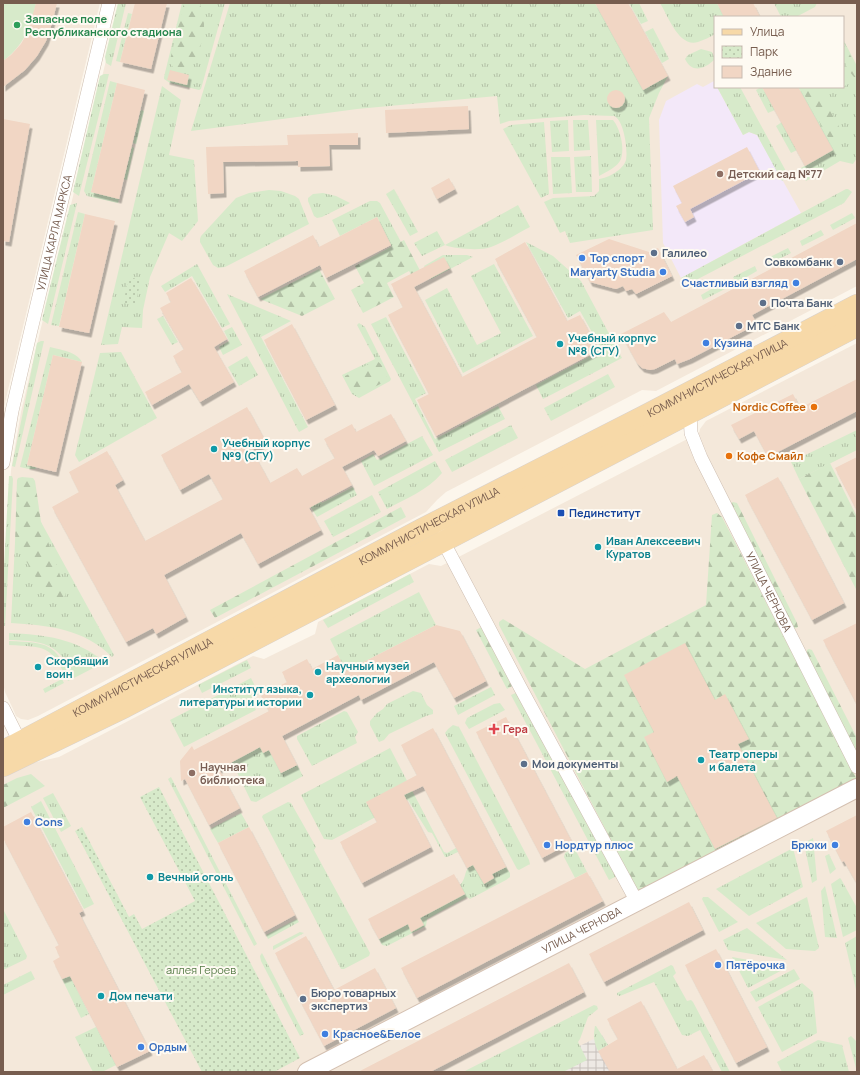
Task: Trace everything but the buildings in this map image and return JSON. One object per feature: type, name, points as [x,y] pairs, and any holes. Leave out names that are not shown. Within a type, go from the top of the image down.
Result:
[{"type":"main road","name":"КОММУНИСТИЧЕСКАЯ УЛИЦА","points":[[3,766],[16,749],[445,518],[857,306]]},
{"type":"main road","name":"КОММУНИСТИЧЕСКАЯ УЛИЦА","points":[[16,749],[125,707],[857,326]]},
{"type":"street","name":"УЛИЦА КАРЛА МАРКСА","points":[[3,463],[12,411],[28,341],[109,3]]},
{"type":"street","name":"УЛИЦА ЧЕРНОВА","points":[[690,414],[691,432],[695,444],[857,767]]},
{"type":"street","points":[[445,518],[443,541],[520,687],[637,902]]},
{"type":"street","points":[[3,708],[16,749]]},
{"type":"street","name":"УЛИЦА ЧЕРНОВА","points":[[307,1072],[857,788]]},
{"type":"shaded area","points":[[3,3],[100,3],[3,411]]},
{"type":"shaded area","points":[[120,3],[857,3],[857,286],[656,391],[642,390],[446,492],[426,512],[28,720],[21,719],[16,716],[5,692],[3,683],[3,618],[11,470],[21,412]]},
{"type":"shaded area","name":"Детский сад №77","points":[[714,81],[714,88],[718,88],[743,135],[749,132],[757,135],[801,213],[681,278],[663,243],[659,120],[666,101],[697,84],[703,87]]},
{"type":"shaded area","points":[[857,343],[857,1072],[3,1072],[3,777],[28,764],[59,757],[253,656],[264,659],[315,634],[318,622],[429,564],[441,566],[699,433],[706,421]]},
{"type":"shaded area","points":[[602,1035],[624,1072],[526,1072]]},
{"type":"green space","name":"Запасное поле Республиканского стадиона","points":[[3,3],[36,3],[29,28],[16,49],[3,61]]},
{"type":"green space","points":[[118,3],[126,3],[111,66],[106,63],[105,57]]},
{"type":"green space","points":[[182,3],[225,3],[201,89],[199,90],[170,83],[164,79]]},
{"type":"green space","points":[[184,3],[200,3],[204,20],[203,36],[199,50],[193,64],[186,72],[174,68],[170,60]]},
{"type":"green space","points":[[230,3],[595,3],[643,90],[668,76],[649,118],[653,230],[570,243],[565,231],[560,233],[544,202],[553,198],[594,196],[599,191],[599,179],[611,175],[622,167],[626,160],[626,143],[623,129],[614,116],[584,115],[509,121],[500,124],[497,96],[357,109],[191,131]]},
{"type":"green space","points":[[629,3],[639,3],[648,21],[641,24]]},
{"type":"green space","points":[[660,3],[717,3],[724,16],[714,16],[714,34],[698,42],[691,43],[680,36]]},
{"type":"green space","points":[[774,3],[817,3],[815,7],[798,16],[780,16]]},
{"type":"green space","points":[[128,13],[132,14],[120,62],[116,61]]},
{"type":"green space","points":[[653,28],[669,59],[662,63],[645,32]]},
{"type":"green space","points":[[844,41],[857,66],[857,158],[853,164],[840,161],[806,181],[799,169],[833,150],[799,88],[844,88]]},
{"type":"green space","points":[[844,43],[857,68],[857,80],[849,71],[845,62]]},
{"type":"green space","points":[[701,49],[712,52],[714,60],[703,67],[695,68],[691,67],[685,59],[688,55]]},
{"type":"green space","points":[[844,72],[850,83],[844,86]]},
{"type":"green space","points":[[109,74],[79,196],[73,192],[100,76]]},
{"type":"green space","points":[[110,81],[117,83],[91,192],[119,199],[118,203],[87,196],[84,191]]},
{"type":"green space","points":[[162,86],[181,100],[169,155],[194,160],[198,221],[182,241],[169,233],[150,277],[143,310],[142,328],[122,327],[118,344],[101,345]]},
{"type":"green space","points":[[718,88],[741,88],[788,177],[782,181],[757,135],[749,132],[743,135]]},
{"type":"green space","points":[[763,88],[775,110],[768,113],[756,90]]},
{"type":"green space","points":[[801,88],[818,88],[838,124],[840,132],[835,139],[830,141]]},
{"type":"green space","points":[[824,88],[841,88],[828,95]]},
{"type":"green space","points":[[141,110],[144,111],[136,144],[133,143]]},
{"type":"green space","points":[[568,120],[569,151],[552,152],[550,121]]},
{"type":"green space","points":[[573,120],[588,120],[590,150],[574,151]]},
{"type":"green space","points":[[596,120],[613,120],[620,133],[622,144],[622,154],[619,162],[612,169],[599,176]]},
{"type":"green space","points":[[544,122],[549,194],[541,198],[503,129],[511,125]]},
{"type":"green space","points":[[782,122],[797,150],[791,153],[776,126]]},
{"type":"green space","points":[[132,147],[134,148],[127,180],[124,179]]},
{"type":"green space","points":[[591,156],[592,192],[576,192],[574,157]]},
{"type":"green space","points":[[551,157],[570,157],[572,193],[553,194]]},
{"type":"green space","points":[[394,189],[418,232],[410,236],[386,194]]},
{"type":"green space","points":[[846,189],[852,192],[844,203],[696,280],[684,283],[681,278]]},
{"type":"green space","points":[[269,190],[281,191],[299,199],[309,224],[225,267],[218,268],[213,265],[200,242],[201,236],[236,198],[249,193]]},
{"type":"green space","points":[[323,193],[336,196],[350,203],[317,218],[314,216],[308,198],[313,194]]},
{"type":"green space","points":[[370,201],[377,201],[380,203],[401,242],[392,247],[377,217],[340,236],[332,220]]},
{"type":"green space","points":[[77,203],[48,324],[42,320],[70,205]]},
{"type":"green space","points":[[518,205],[530,227],[501,243],[487,248],[468,249],[455,248],[445,245]]},
{"type":"green space","points":[[78,212],[85,214],[59,326],[51,325]]},
{"type":"green space","points":[[852,213],[855,218],[833,230],[830,225]]},
{"type":"green space","points":[[821,230],[824,235],[802,246],[800,241]]},
{"type":"green space","points":[[437,231],[445,245],[422,256],[414,243]]},
{"type":"green space","points":[[404,240],[425,280],[417,284],[409,271],[387,283],[394,297],[363,313],[351,290],[364,283],[355,266]]},
{"type":"green space","points":[[526,242],[553,256],[581,281],[622,358],[543,399],[536,385],[602,350],[580,311],[568,318]]},
{"type":"green space","points":[[788,248],[791,253],[769,264],[766,259]]},
{"type":"green space","points":[[443,255],[467,255],[473,257],[431,279],[424,266]]},
{"type":"green space","points":[[197,264],[230,324],[222,328],[192,276],[165,292],[161,286]]},
{"type":"green space","points":[[494,264],[533,336],[463,373],[425,300],[447,288],[477,345],[501,333],[471,276]]},
{"type":"green space","points":[[755,266],[757,271],[736,283],[733,277]]},
{"type":"green space","points":[[319,269],[335,299],[302,316],[260,299]]},
{"type":"green space","points":[[129,277],[141,280],[135,305],[123,303]]},
{"type":"green space","points":[[722,283],[725,289],[703,300],[701,295]]},
{"type":"green space","points":[[227,294],[291,321],[261,337],[308,427],[299,432]]},
{"type":"green space","points":[[163,316],[178,342],[172,345],[157,319]]},
{"type":"green space","points":[[386,317],[426,393],[415,399],[435,439],[498,406],[505,419],[439,452],[371,324]]},
{"type":"green space","points":[[359,323],[365,327],[391,379],[390,381],[359,398],[352,394],[342,375],[375,359],[357,325]]},
{"type":"green space","points":[[232,327],[242,345],[223,355],[219,347],[229,341],[224,331]]},
{"type":"green space","points":[[44,341],[15,467],[12,466],[37,343]]},
{"type":"green space","points":[[50,347],[72,353],[82,362],[53,355],[27,465],[37,467],[35,469],[29,469],[20,467]]},
{"type":"green space","points":[[121,352],[157,418],[79,462],[75,455],[100,353]]},
{"type":"green space","points":[[247,356],[258,375],[239,386],[228,367]]},
{"type":"green space","points":[[375,361],[383,367],[386,375],[386,381],[359,395],[355,395],[345,376]]},
{"type":"green space","points":[[608,374],[615,387],[551,421],[544,408]]},
{"type":"green space","points":[[511,425],[518,438],[452,472],[445,460]]},
{"type":"green space","points":[[857,430],[857,450],[799,479],[791,462]]},
{"type":"green space","points":[[422,436],[433,455],[374,486],[361,461],[373,454],[377,460]]},
{"type":"green space","points":[[435,461],[442,473],[436,479],[416,494],[387,509],[378,492]]},
{"type":"green space","points":[[830,463],[857,517],[857,591],[799,479]]},
{"type":"green space","points":[[9,476],[12,476],[13,479],[5,626],[3,626],[3,584]]},
{"type":"green space","points":[[18,478],[33,478],[35,481],[41,522],[66,592],[65,596],[57,601],[49,599],[15,543],[17,480]]},
{"type":"green space","points":[[353,487],[357,495],[317,517],[308,503],[318,498],[322,503]]},
{"type":"green space","points":[[372,495],[381,512],[333,537],[324,521]]},
{"type":"green space","points":[[731,503],[737,503],[797,623],[798,627],[794,629]]},
{"type":"green space","points":[[401,507],[406,517],[215,618],[210,610]]},
{"type":"green space","points":[[717,513],[722,517],[857,779],[852,785],[638,892],[499,625],[499,622],[503,619],[585,669],[706,605],[712,515]]},
{"type":"green space","points":[[41,522],[114,655],[112,657],[90,640],[78,634],[52,627],[11,623],[15,543]]},
{"type":"green space","points":[[410,574],[414,582],[328,628],[323,620]]},
{"type":"green space","points":[[419,592],[436,625],[346,671],[330,639]]},
{"type":"green space","points":[[483,626],[514,685],[507,689],[476,630]]},
{"type":"green space","points":[[9,633],[60,639],[83,648],[105,662],[74,678],[65,661],[54,649],[40,643],[9,640]]},
{"type":"green space","points":[[9,641],[41,644],[48,647],[60,658],[72,679],[68,681],[57,660],[46,650],[31,646],[9,645]]},
{"type":"green space","points":[[809,649],[812,650],[857,738],[857,755],[806,653]]},
{"type":"green space","points":[[247,660],[251,668],[202,693],[198,685]]},
{"type":"green space","points":[[251,678],[259,694],[250,699],[256,710],[184,747],[170,720]]},
{"type":"green space","points":[[62,679],[64,683],[45,693],[43,689]]},
{"type":"green space","points":[[491,687],[495,695],[458,715],[454,706]]},
{"type":"green space","points":[[413,691],[421,693],[427,705],[433,710],[433,714],[389,734],[384,740],[379,742],[370,725],[370,721],[387,704]]},
{"type":"green space","points":[[518,692],[617,876],[609,880],[511,695]]},
{"type":"green space","points":[[500,703],[505,710],[469,729],[465,723],[467,718],[494,704]]},
{"type":"green space","points":[[344,711],[347,712],[358,732],[355,737],[357,743],[312,766],[297,739],[297,736]]},
{"type":"green space","points":[[453,725],[459,727],[529,860],[530,864],[519,870],[517,869],[445,733]]},
{"type":"green space","points":[[260,747],[269,750],[281,773],[297,765],[303,776],[256,802],[251,801],[232,762]]},
{"type":"green space","points":[[390,748],[444,852],[447,853],[456,848],[458,852],[445,857],[432,833],[428,832],[408,800],[332,840],[324,839],[301,795]]},
{"type":"green space","points":[[31,774],[45,786],[3,808],[3,785],[17,778]]},
{"type":"green space","points":[[171,777],[257,944],[254,946],[168,779]]},
{"type":"green space","name":"аллея Героев","points":[[159,787],[300,1058],[274,1072],[202,1072],[75,831],[82,827],[129,917],[134,914],[142,929],[195,901],[140,797]]},
{"type":"green space","points":[[53,793],[71,826],[61,832],[43,798]]},
{"type":"green space","points":[[41,801],[94,904],[84,909],[31,807]]},
{"type":"green space","points":[[288,802],[291,803],[316,847],[314,850],[370,953],[369,956],[344,969],[341,969],[262,817],[263,815]]},
{"type":"green space","points":[[241,813],[249,827],[218,843],[210,829]]},
{"type":"green space","points":[[813,838],[817,880],[812,883],[804,843]]},
{"type":"green space","points":[[793,848],[803,887],[749,916],[716,889]]},
{"type":"green space","points":[[572,849],[576,851],[587,872],[575,878],[564,857],[565,853]]},
{"type":"green space","points":[[829,854],[836,869],[830,874],[825,856]]},
{"type":"green space","points":[[484,859],[492,874],[506,867],[510,873],[510,877],[470,899],[467,897],[427,919],[426,926],[387,946],[382,945],[379,939],[465,894],[460,885],[467,869]]},
{"type":"green space","points":[[840,878],[857,908],[857,930],[843,937],[831,884]]},
{"type":"green space","points":[[825,886],[837,938],[825,937],[821,891]]},
{"type":"green space","points":[[703,897],[708,897],[738,922],[719,932],[702,899]]},
{"type":"green space","points":[[807,897],[819,948],[815,951],[786,949],[756,923]]},
{"type":"green space","points":[[3,909],[27,956],[26,959],[3,970]]},
{"type":"green space","points":[[297,919],[299,922],[268,939],[266,935]]},
{"type":"green space","points":[[747,928],[787,960],[728,950],[723,940]]},
{"type":"green space","points":[[300,932],[304,933],[273,950],[273,946]]},
{"type":"green space","points":[[857,936],[857,994],[845,943]]},
{"type":"green space","points":[[262,953],[304,1034],[300,1036],[261,961],[260,956]]},
{"type":"green space","points":[[732,957],[788,967],[748,988]]},
{"type":"green space","points":[[671,965],[676,973],[673,976],[687,1001],[691,1000],[693,1002],[730,1072],[722,1072],[700,1030],[688,1036],[682,1035],[654,982],[620,996],[617,995],[617,993]]},
{"type":"green space","points":[[794,969],[800,979],[756,1002],[750,992]]},
{"type":"green space","points":[[31,971],[35,979],[3,995],[3,985]]},
{"type":"green space","points":[[70,976],[89,1014],[81,1018],[62,979]]},
{"type":"green space","points":[[802,983],[813,992],[817,1033],[782,1052],[758,1007]]},
{"type":"green space","points":[[594,1005],[597,1006],[598,1009],[588,1017],[578,1042],[587,1060],[563,1072],[463,1072]]},
{"type":"green space","points":[[595,1026],[608,1045],[598,1051],[594,1039]]},
{"type":"green space","points":[[96,1027],[116,1065],[102,1072],[93,1072],[75,1037]]},
{"type":"green space","points":[[851,1036],[857,1042],[857,1072],[848,1038]]},
{"type":"green space","points":[[818,1040],[842,1045],[849,1072],[782,1072],[777,1062]]},
{"type":"place","name":"Запасное поле Республиканского стадиона","points":[[17,25]]},
{"type":"place","name":"Детский сад №77","points":[[720,174]]},
{"type":"place","name":"Галилео","points":[[654,253]]},
{"type":"place","name":"Top спорт","points":[[582,258]]},
{"type":"place","name":"Совкомбанк","points":[[840,262]]},
{"type":"place","name":"Maryarty Studia","points":[[663,272]]},
{"type":"place","name":"Счастливый взгляд","points":[[796,283]]},
{"type":"place","name":"Почта Банк","points":[[763,303]]},
{"type":"place","name":"МТС Банк","points":[[739,326]]},
{"type":"place","name":"Кузина","points":[[706,343]]},
{"type":"place","name":"Учебный корпус №8 (СГУ)","points":[[560,344]]},
{"type":"place","name":"Nordic Coffee","points":[[814,407]]},
{"type":"place","name":"Учебный корпус №9 (СГУ)","points":[[214,449]]},
{"type":"place","name":"Кофе Смайл","points":[[729,456]]},
{"type":"place","name":"Пединститут","points":[[561,513]]},
{"type":"place","name":"Иван Алексеевич Куратов","points":[[598,547]]},
{"type":"place","name":"Скорбящий воин","points":[[38,667]]},
{"type":"place","name":"Научный музей археологии","points":[[318,672]]},
{"type":"place","name":"Институт языка, литературы и истории","points":[[310,695]]},
{"type":"place","name":"Гера","points":[[494,729]]},
{"type":"place","name":"Театр оперы и балета","points":[[701,760]]},
{"type":"place","name":"Мои документы","points":[[524,764]]},
{"type":"place","name":"Научная библиотека","points":[[192,773]]},
{"type":"place","name":"Cons","points":[[27,822]]},
{"type":"place","name":"Нордтур плюс","points":[[547,845]]},
{"type":"place","name":"Брюки","points":[[835,845]]},
{"type":"place","name":"Вечный огонь","points":[[150,877]]},
{"type":"place","name":"Пятёрочка","points":[[718,965]]},
{"type":"place","name":"Дом печати","points":[[101,996]]},
{"type":"place","name":"Бюро товарных экспертиз","points":[[303,999]]},
{"type":"place","name":"Красное&Белое","points":[[325,1034]]},
{"type":"place","name":"Ордым","points":[[141,1047]]}]
